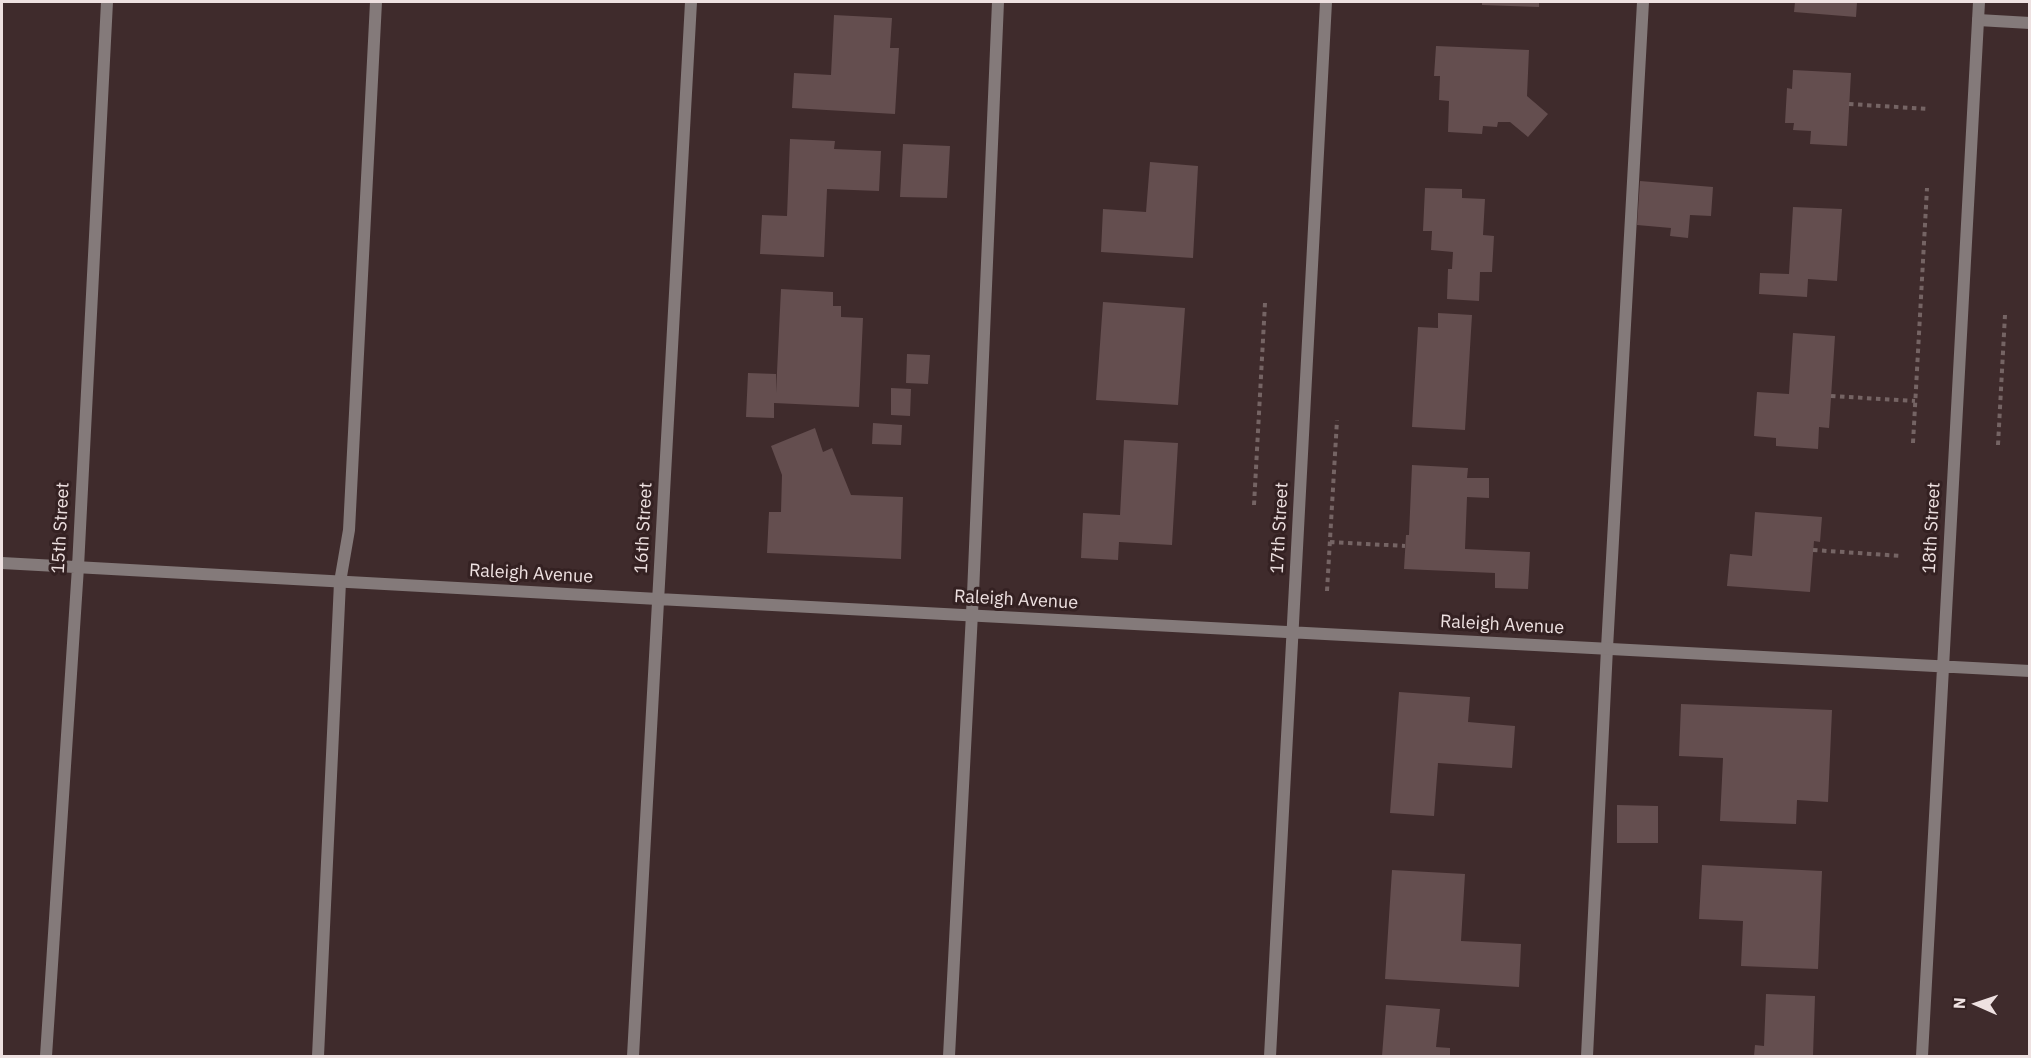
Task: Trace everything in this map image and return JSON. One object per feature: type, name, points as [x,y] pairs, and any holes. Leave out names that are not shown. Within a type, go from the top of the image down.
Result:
[{"type":"street","name":"15th Street","points":[[46,1056],[78,567],[107,2]]},
{"type":"street","points":[[318,1056],[340,582],[349,530],[376,2]]},
{"type":"street","name":"16th Street","points":[[633,1056],[691,2]]},
{"type":"street","points":[[949,1056],[972,616],[998,2]]},
{"type":"street","name":"17th Street","points":[[1270,1056],[1326,2]]},
{"type":"street","points":[[1587,1056],[1643,2]]},
{"type":"street","name":"18th Street","points":[[1922,1056],[1979,2]]},
{"type":"street","points":[[1978,20],[2029,23]]},
{"type":"street","name":"Raleigh Avenue","points":[[2,563],[2030,671]]},
{"type":"path","points":[[1849,104],[1928,109]]},
{"type":"path","points":[[1912,442],[1928,188]]},
{"type":"path","points":[[1254,505],[1265,303]]},
{"type":"path","points":[[1998,445],[2005,315]]},
{"type":"path","points":[[1831,396],[1915,401]]},
{"type":"path","points":[[1327,591],[1337,420]]},
{"type":"path","points":[[1330,543],[1406,546]]},
{"type":"path","points":[[1812,550],[1902,556]]},
{"type":"building","points":[[1482,2],[1539,2],[1539,7],[1482,5]]},
{"type":"building","points":[[1795,2],[1857,2],[1856,17],[1794,12]]},
{"type":"building","points":[[834,15],[892,18],[890,48],[899,48],[895,114],[792,108],[794,73],[831,75]]},
{"type":"building","points":[[1436,46],[1529,50],[1527,96],[1548,114],[1528,137],[1510,122],[1498,122],[1497,127],[1483,126],[1482,134],[1448,132],[1449,101],[1439,100],[1440,76],[1434,76]]},
{"type":"building","points":[[1793,70],[1851,73],[1847,146],[1810,144],[1811,131],[1793,130],[1794,123],[1785,123],[1787,88],[1792,89]]},
{"type":"building","points":[[790,139],[835,141],[834,149],[881,151],[879,191],[827,189],[824,257],[760,254],[762,215],[787,216]]},
{"type":"building","points":[[903,144],[950,146],[947,198],[900,197]]},
{"type":"building","points":[[1150,162],[1198,166],[1193,258],[1101,252],[1103,209],[1146,212]]},
{"type":"building","points":[[1640,181],[1713,187],[1711,216],[1690,215],[1688,238],[1670,236],[1671,228],[1637,225]]},
{"type":"building","points":[[1425,188],[1462,189],[1462,198],[1485,199],[1483,235],[1494,236],[1492,272],[1480,272],[1479,301],[1447,299],[1448,269],[1452,269],[1453,252],[1431,250],[1432,231],[1423,231]]},
{"type":"building","points":[[1793,207],[1842,209],[1837,281],[1808,279],[1807,297],[1759,294],[1760,273],[1789,274]]},
{"type":"building","points":[[781,289],[833,292],[833,306],[841,306],[841,317],[863,318],[859,407],[774,403],[774,418],[746,417],[748,373],[776,374],[776,393]]},
{"type":"building","points":[[1103,302],[1185,308],[1178,405],[1096,400]]},
{"type":"building","points":[[1438,313],[1472,315],[1465,430],[1412,427],[1418,327],[1438,328]]},
{"type":"building","points":[[1793,333],[1835,336],[1829,428],[1819,427],[1818,449],[1776,446],[1776,438],[1754,436],[1757,392],[1789,394]]},
{"type":"building","points":[[907,354],[930,355],[928,384],[906,383]]},
{"type":"building","points":[[891,388],[911,389],[910,416],[891,415]]},
{"type":"building","points":[[873,423],[902,425],[901,445],[872,444]]},
{"type":"building","points":[[815,428],[823,452],[832,448],[851,495],[903,497],[901,559],[767,553],[769,512],[781,512],[782,475],[771,446]]},
{"type":"building","points":[[1124,440],[1178,443],[1172,545],[1119,542],[1118,560],[1081,558],[1083,513],[1120,515]]},
{"type":"building","points":[[1412,465],[1468,468],[1467,478],[1489,478],[1489,498],[1467,497],[1465,549],[1530,552],[1528,589],[1495,588],[1495,573],[1404,569],[1406,535],[1409,535]]},
{"type":"building","points":[[1755,512],[1822,517],[1820,542],[1814,541],[1810,592],[1727,586],[1730,554],[1752,556]]},
{"type":"building","points":[[1399,692],[1470,697],[1468,722],[1515,726],[1512,768],[1438,763],[1434,816],[1390,813]]},
{"type":"building","points":[[1681,704],[1832,710],[1828,802],[1797,800],[1796,824],[1720,821],[1723,758],[1679,756]]},
{"type":"building","points":[[1617,805],[1658,806],[1658,843],[1617,843]]},
{"type":"building","points":[[1702,865],[1822,871],[1818,969],[1741,966],[1743,921],[1699,919]]},
{"type":"building","points":[[1392,870],[1465,874],[1461,941],[1521,944],[1519,987],[1385,979]]},
{"type":"building","points":[[1766,994],[1815,996],[1813,1056],[1754,1056],[1755,1045],[1764,1046]]},
{"type":"building","points":[[1386,1005],[1440,1009],[1436,1047],[1450,1048],[1450,1056],[1382,1056]]}]
